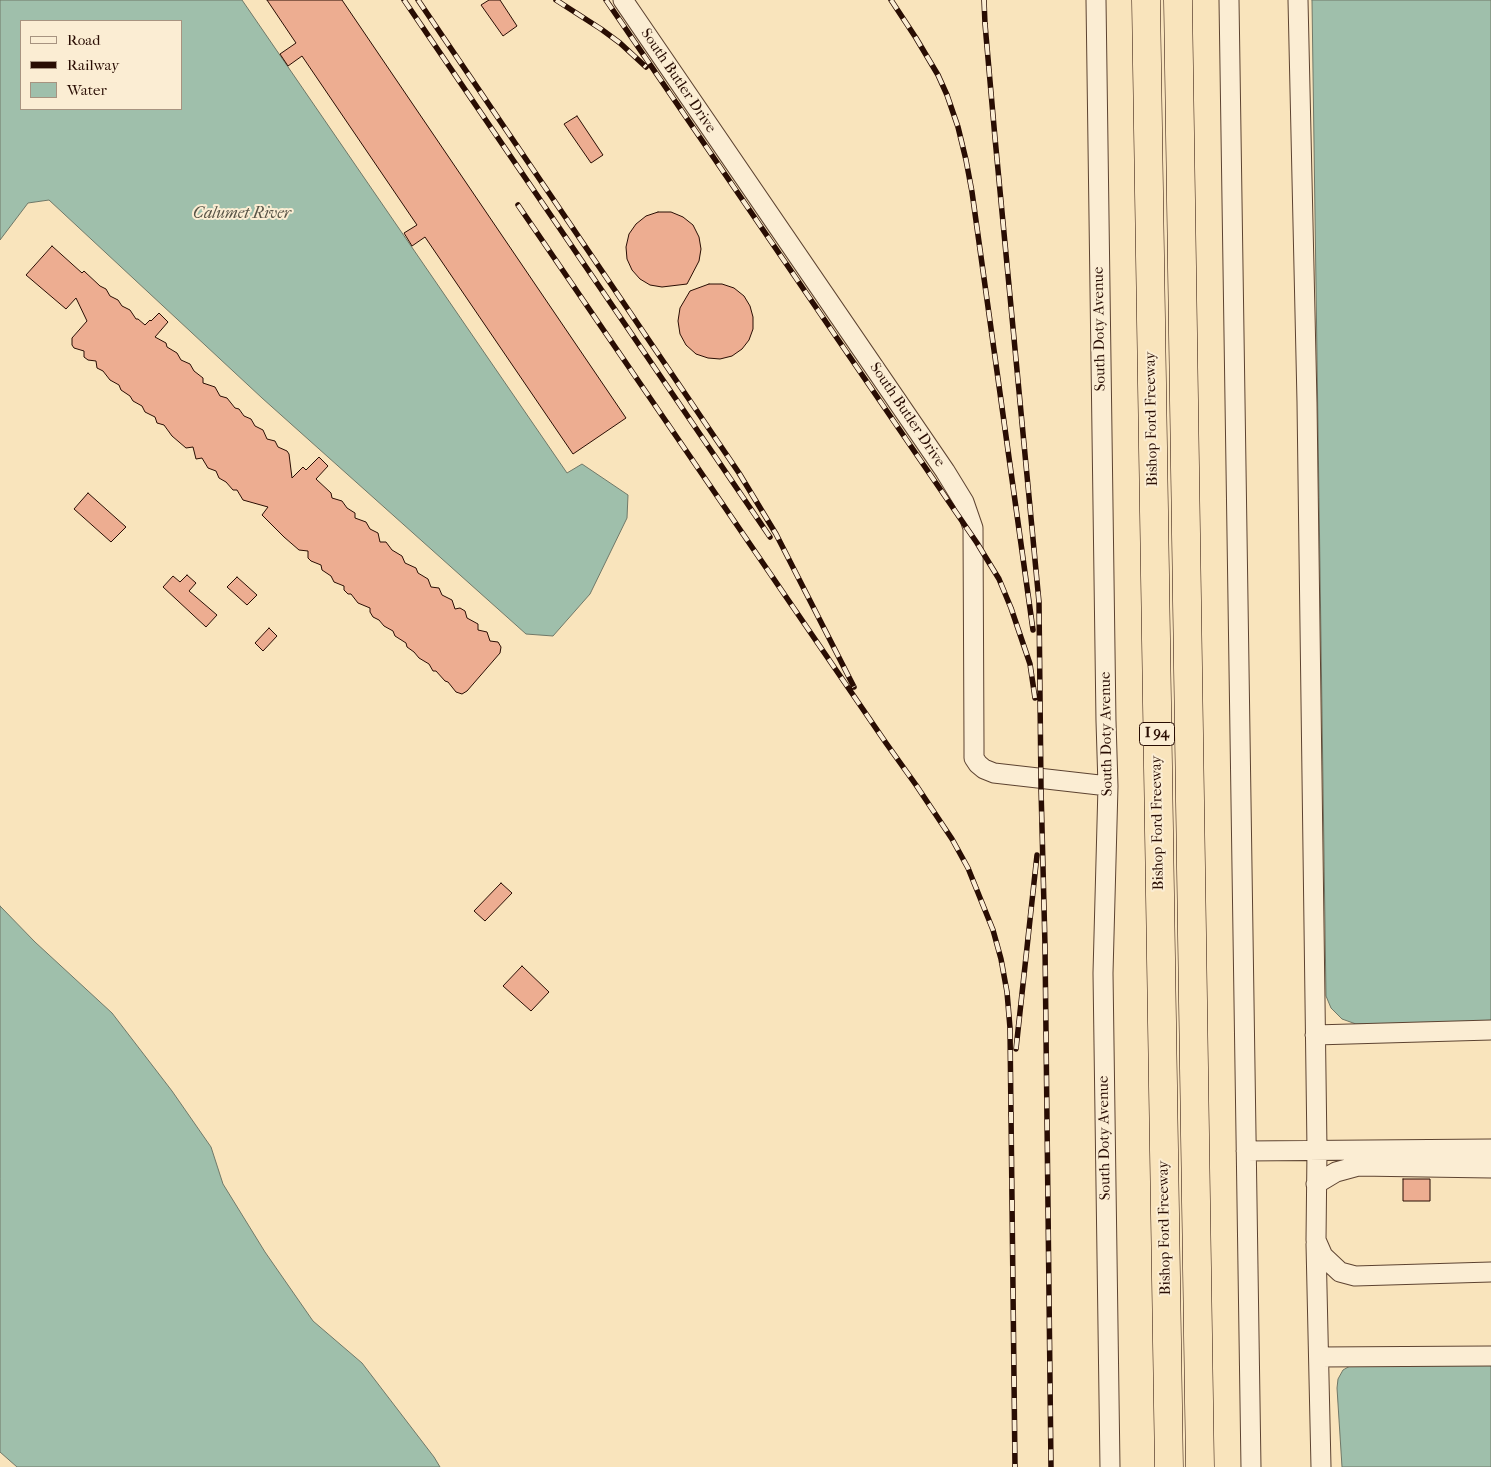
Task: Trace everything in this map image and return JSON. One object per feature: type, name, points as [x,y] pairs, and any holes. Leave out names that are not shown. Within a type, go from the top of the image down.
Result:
[{"type":"highway","name":"Bishop Ford Freeway","points":[[1146,0],[1169,1467]]},
{"type":"highway","name":"I 94","points":[[1178,0],[1200,1467]]},
{"type":"street","name":"South Butler Drive","points":[[623,0],[945,471],[964,502],[973,528],[974,758],[984,769],[994,773],[1108,786]]},
{"type":"street","name":"South Doty Avenue","points":[[1096,0],[1108,786],[1103,973],[1110,1467]]},
{"type":"street","points":[[1229,0],[1251,1467]]},
{"type":"street","points":[[1298,0],[1307,393],[1317,1150],[1316,1240],[1321,1467]]},
{"type":"street","points":[[1315,1035],[1491,1030]]},
{"type":"street","points":[[1246,1151],[1491,1149]]},
{"type":"street","points":[[1316,1184],[1336,1172],[1358,1166],[1491,1168]]},
{"type":"street","points":[[1316,1240],[1323,1256],[1340,1272],[1355,1276],[1491,1272]]},
{"type":"street","points":[[1319,1357],[1491,1356]]},
{"type":"water","name":"Calumet River","points":[[0,0],[242,0],[567,473],[582,464],[628,495],[627,518],[590,594],[553,636],[526,634],[262,398],[49,200],[28,203],[0,240]]},
{"type":"water","points":[[1312,0],[1491,0],[1491,1022],[1356,1024],[1342,1019],[1331,1008],[1326,996]]},
{"type":"water","points":[[0,906],[35,942],[112,1013],[172,1091],[211,1147],[223,1184],[265,1252],[313,1321],[362,1363],[440,1467],[17,1467],[0,1452]]},
{"type":"water","points":[[1491,1364],[1491,1467],[1342,1467],[1337,1388],[1338,1379],[1343,1370],[1350,1366]]},
{"type":"building","points":[[267,0],[342,0],[626,418],[573,454],[425,237],[412,246],[404,233],[417,225],[302,56],[288,66],[280,54],[296,43]]},
{"type":"building","points":[[489,0],[500,0],[517,26],[503,36],[481,5]]},
{"type":"building","points":[[577,116],[603,155],[591,163],[564,124]]},
{"type":"building","points":[[658,212],[671,212],[683,217],[693,225],[699,237],[701,249],[699,261],[687,284],[662,287],[650,285],[640,279],[632,270],[627,259],[626,247],[629,234],[636,224],[646,216]]},
{"type":"building","points":[[52,246],[82,273],[84,271],[106,289],[110,296],[118,300],[122,306],[130,310],[136,319],[145,325],[159,313],[168,322],[155,337],[166,343],[167,347],[177,353],[181,360],[190,364],[194,371],[203,378],[203,383],[215,387],[220,396],[227,398],[244,416],[251,419],[255,426],[263,430],[267,439],[275,441],[278,447],[287,451],[292,478],[303,467],[306,470],[319,457],[328,466],[316,479],[331,493],[332,498],[342,501],[347,508],[355,513],[355,518],[366,522],[370,529],[378,533],[380,542],[386,542],[392,550],[402,556],[405,563],[416,568],[418,573],[428,579],[431,587],[439,588],[442,595],[452,600],[455,609],[460,608],[465,611],[467,618],[478,624],[478,630],[487,632],[490,641],[498,642],[501,647],[500,653],[467,691],[462,694],[456,692],[436,671],[433,671],[429,664],[419,658],[407,647],[406,643],[395,636],[393,631],[373,617],[370,608],[358,603],[351,594],[344,590],[344,586],[334,582],[331,576],[322,570],[321,565],[311,561],[308,558],[308,551],[299,550],[284,537],[262,515],[268,507],[243,500],[237,490],[233,490],[226,482],[219,478],[216,471],[208,468],[202,458],[196,459],[193,447],[186,448],[172,436],[164,425],[157,423],[155,417],[145,412],[142,406],[133,401],[130,396],[121,390],[119,385],[110,380],[103,371],[97,368],[96,361],[88,360],[84,357],[84,351],[74,348],[72,338],[87,321],[76,298],[66,309],[26,275]]},
{"type":"building","points":[[709,284],[722,284],[734,288],[744,296],[750,306],[753,317],[753,329],[749,340],[742,349],[732,356],[720,359],[696,354],[686,345],[680,334],[678,321],[680,308],[690,291]]},
{"type":"building","points":[[88,493],[126,527],[111,542],[74,509]]},
{"type":"building","points":[[187,575],[196,583],[189,591],[217,615],[206,627],[163,587],[173,576],[180,582]]},
{"type":"building","points":[[237,577],[257,595],[247,605],[227,587]]},
{"type":"building","points":[[269,628],[277,636],[263,651],[255,643]]},
{"type":"building","points":[[501,883],[512,893],[485,921],[474,911]]},
{"type":"building","points":[[522,966],[549,992],[531,1011],[503,986]]},
{"type":"building","points":[[1403,1179],[1430,1179],[1430,1201],[1403,1201]]},
{"type":"railway","points":[[404,0],[770,537]]},
{"type":"railway","points":[[418,0],[739,473],[776,534],[854,687]]},
{"type":"railway","points":[[556,0],[620,43],[646,67]]},
{"type":"railway","points":[[606,0],[977,543],[999,579],[1011,608],[1030,664],[1035,698]]},
{"type":"railway","points":[[891,0],[938,75],[958,127],[966,160],[1033,630]]},
{"type":"railway","points":[[984,0],[995,138],[1039,602],[1051,1467]]},
{"type":"railway","points":[[518,205],[916,785],[952,839],[968,868],[993,930],[1007,992],[1010,1028],[1011,1117]]},
{"type":"railway","points":[[1016,1049],[1037,855]]},
{"type":"railway","points":[[1011,1112],[1015,1467]]}]
